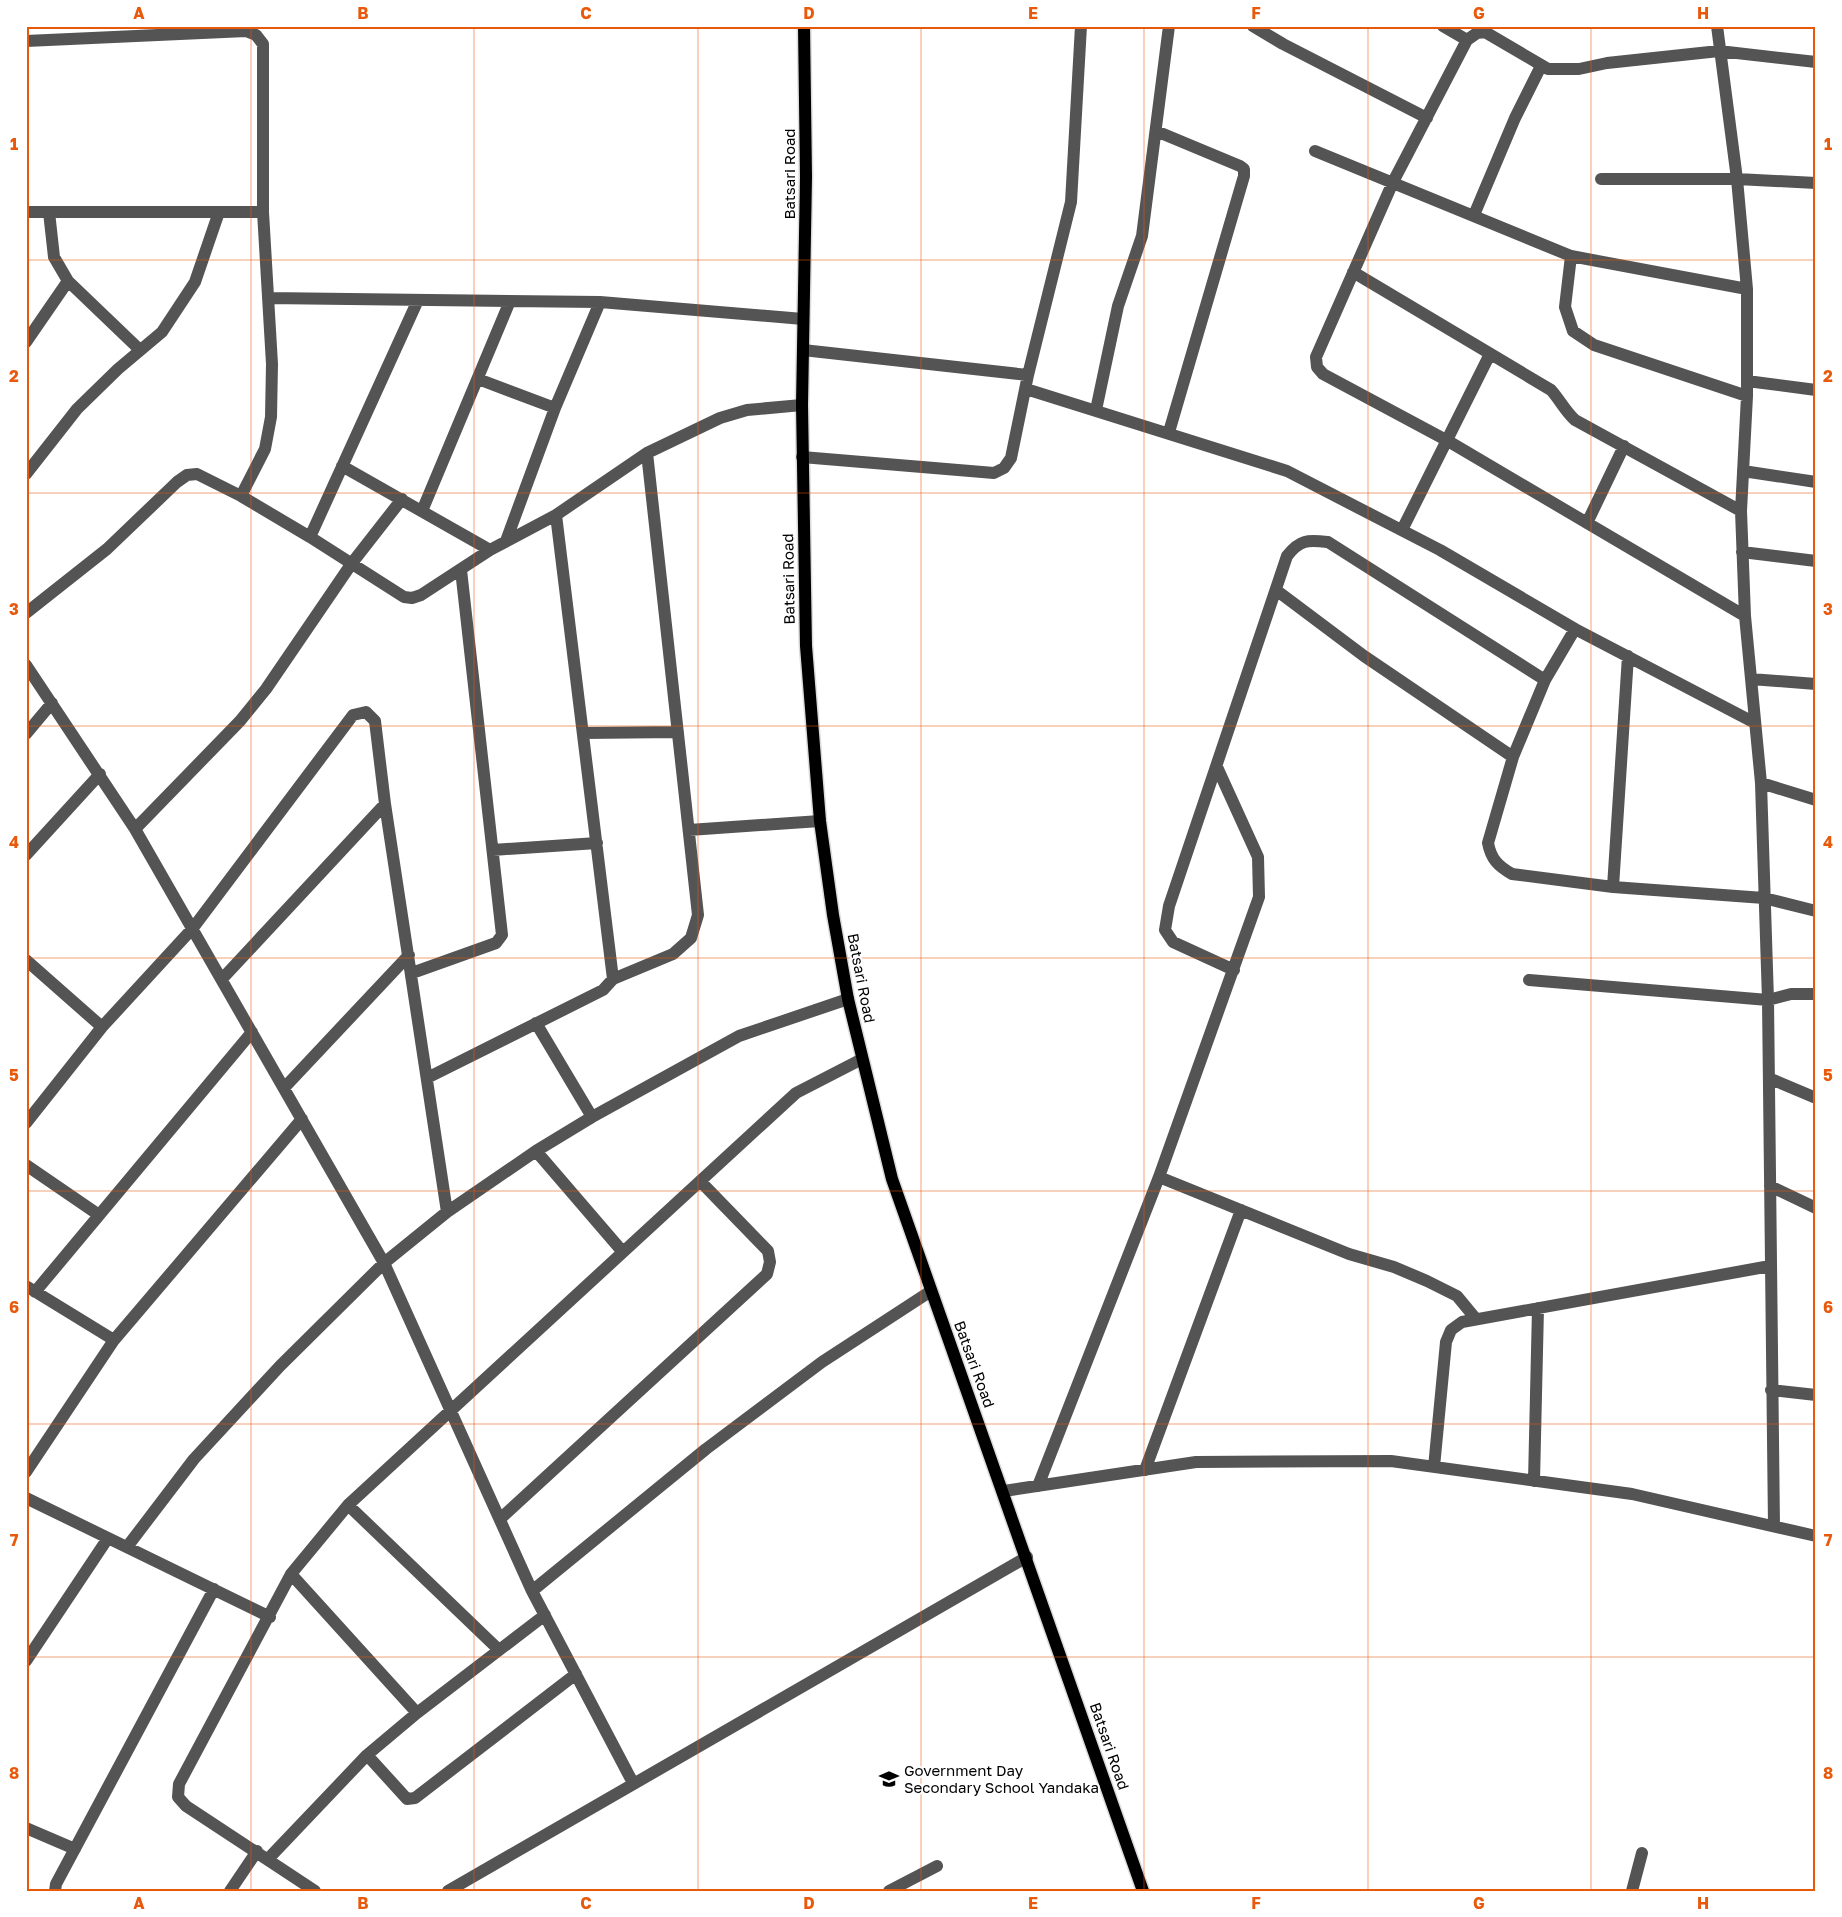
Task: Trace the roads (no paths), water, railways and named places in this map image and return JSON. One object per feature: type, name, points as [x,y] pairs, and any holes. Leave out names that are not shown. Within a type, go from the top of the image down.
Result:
[{"type":"main road","name":"Batsari Road","points":[[804,26],[806,177],[802,457],[806,646],[820,821],[833,914],[848,999],[892,1179],[930,1291],[1004,1491],[1143,1891]]},
{"type":"street","points":[[802,457],[994,473],[1004,468],[1011,458],[1028,376],[1071,202],[1081,26]]},
{"type":"street","points":[[1096,410],[1118,306],[1132,271],[1142,236],[1169,26]]},
{"type":"street","points":[[1253,26],[1283,44],[1426,118]]},
{"type":"street","points":[[1442,26],[1467,40]]},
{"type":"street","points":[[1717,26],[1747,289],[1747,396],[1741,511],[1744,616],[1761,783],[1771,1079],[1770,1266],[1774,1526]]},
{"type":"street","points":[[26,41],[246,31],[256,35],[262,44],[263,212],[272,364],[271,416],[265,449],[241,496]]},
{"type":"street","points":[[1744,616],[1448,441],[1322,374],[1317,367],[1316,357],[1393,182],[1467,40],[1476,33],[1485,32],[1548,70],[1580,69],[1607,63],[1719,51],[1816,62]]},
{"type":"street","points":[[1474,215],[1541,66]]},
{"type":"street","points":[[1156,131],[1240,166],[1244,170],[1244,176],[1169,432]]},
{"type":"street","points":[[1315,151],[1571,256],[1747,289]]},
{"type":"street","points":[[1601,179],[1816,182]]},
{"type":"street","points":[[26,212],[263,212]]},
{"type":"street","points":[[49,212],[54,257],[68,281],[140,350]]},
{"type":"street","points":[[26,474],[77,409],[162,332],[195,282],[219,212]]},
{"type":"street","points":[[1571,256],[1565,308],[1573,331],[1594,344],[1747,396]]},
{"type":"street","points":[[1353,272],[1551,390],[1562,402],[1566,413],[1575,420],[1741,511]]},
{"type":"street","points":[[26,342],[68,281]]},
{"type":"street","points":[[268,298],[600,302],[803,319]]},
{"type":"street","points":[[310,537],[418,300]]},
{"type":"street","points":[[422,511],[510,301]]},
{"type":"street","points":[[506,541],[555,408],[600,302]]},
{"type":"street","points":[[803,350],[1028,376]]},
{"type":"street","points":[[1402,530],[1490,354]]},
{"type":"street","points":[[478,379],[555,408]]},
{"type":"street","points":[[1747,381],[1816,390]]},
{"type":"street","points":[[1026,389],[1265,462],[1287,471],[1402,530],[1575,629],[1755,723]]},
{"type":"street","points":[[26,613],[107,549],[177,482],[187,475],[197,474],[241,496],[352,563],[404,597],[412,598],[421,595],[490,550],[556,516],[647,452],[720,418],[747,410],[802,405]]},
{"type":"street","points":[[1587,523],[1624,446]]},
{"type":"street","points":[[427,1078],[603,990],[613,979],[673,954],[691,938],[698,915],[647,452]]},
{"type":"street","points":[[342,466],[490,550]]},
{"type":"street","points":[[1743,471],[1816,482]]},
{"type":"street","points":[[135,829],[240,721],[266,689],[352,563],[402,500]]},
{"type":"street","points":[[556,516],[613,979]]},
{"type":"street","points":[[1234,970],[1172,942],[1165,930],[1169,906],[1287,556],[1295,545],[1309,540],[1328,542],[1545,680]]},
{"type":"street","points":[[1742,552],[1816,561]]},
{"type":"street","points":[[412,973],[500,940],[502,935],[461,570]]},
{"type":"street","points":[[1276,590],[1364,656],[1513,757]]},
{"type":"street","points":[[1575,629],[1545,680],[1513,757],[1488,843],[1490,856],[1500,867],[1512,874],[1613,887],[1764,898],[1816,911]]},
{"type":"street","points":[[1613,887],[1628,656]]},
{"type":"street","points":[[26,665],[135,829],[384,1263],[452,1410],[532,1592],[633,1783]]},
{"type":"street","points":[[1751,679],[1816,684]]},
{"type":"street","points":[[26,734],[52,703]]},
{"type":"street","points":[[26,1124],[102,1027],[192,928],[352,715],[366,712],[375,722],[385,804],[447,1212]]},
{"type":"street","points":[[583,733],[678,732]]},
{"type":"street","points":[[1038,1486],[1158,1177],[1259,897],[1258,857],[1217,767]]},
{"type":"street","points":[[26,855],[100,774]]},
{"type":"street","points":[[1761,783],[1816,800]]},
{"type":"street","points":[[222,979],[385,804]]},
{"type":"street","points":[[689,830],[820,821]]},
{"type":"street","points":[[492,850],[597,843]]},
{"type":"street","points":[[284,1088],[409,955]]},
{"type":"street","points":[[26,960],[102,1027]]},
{"type":"street","points":[[1529,980],[1768,1000],[1791,994],[1816,994]]},
{"type":"street","points":[[127,1547],[194,1459],[280,1366],[384,1263],[447,1212],[536,1151],[739,1036],[848,999]]},
{"type":"street","points":[[536,1023],[592,1118]]},
{"type":"street","points":[[114,1340],[31,1289],[99,1215],[252,1032]]},
{"type":"street","points":[[315,1891],[269,1858],[186,1806],[178,1797],[179,1784],[270,1617],[291,1574],[348,1505],[796,1093],[862,1059]]},
{"type":"street","points":[[1771,1079],[1816,1098]]},
{"type":"street","points":[[26,1472],[114,1340],[302,1119]]},
{"type":"street","points":[[536,1151],[622,1251]]},
{"type":"street","points":[[26,1165],[99,1215]]},
{"type":"street","points":[[1158,1177],[1349,1254],[1427,1280],[1457,1296],[1476,1319]]},
{"type":"street","points":[[500,1519],[767,1274],[770,1262],[768,1251],[700,1180]]},
{"type":"street","points":[[1770,1186],[1816,1208]]},
{"type":"street","points":[[1145,1470],[1240,1210]]},
{"type":"street","points":[[1434,1467],[1446,1342],[1451,1330],[1462,1322],[1770,1266]]},
{"type":"street","points":[[532,1592],[722,1438],[822,1362],[930,1291]]},
{"type":"street","points":[[1534,1481],[1538,1308]]},
{"type":"street","points":[[1772,1390],[1816,1395]]},
{"type":"street","points":[[1004,1491],[1196,1462],[1391,1461],[1632,1494],[1816,1536]]},
{"type":"street","points":[[26,1498],[270,1617]]},
{"type":"street","points":[[348,1505],[498,1649]]},
{"type":"street","points":[[26,1661],[108,1538]]},
{"type":"street","points":[[448,1891],[1027,1558]]},
{"type":"street","points":[[291,1574],[417,1713]]},
{"type":"street","points":[[55,1891],[56,1884],[214,1589]]},
{"type":"street","points":[[269,1858],[367,1755],[417,1713],[545,1614]]},
{"type":"street","points":[[367,1755],[407,1799],[415,1798],[576,1674]]},
{"type":"street","points":[[26,1828],[75,1849]]},
{"type":"street","points":[[230,1891],[257,1851]]},
{"type":"street","points":[[1632,1891],[1642,1853]]},
{"type":"street","points":[[889,1891],[937,1866]]},
{"type":"place","name":"Government Day Secondary School Yandaka","points":[[889,1779]]}]
